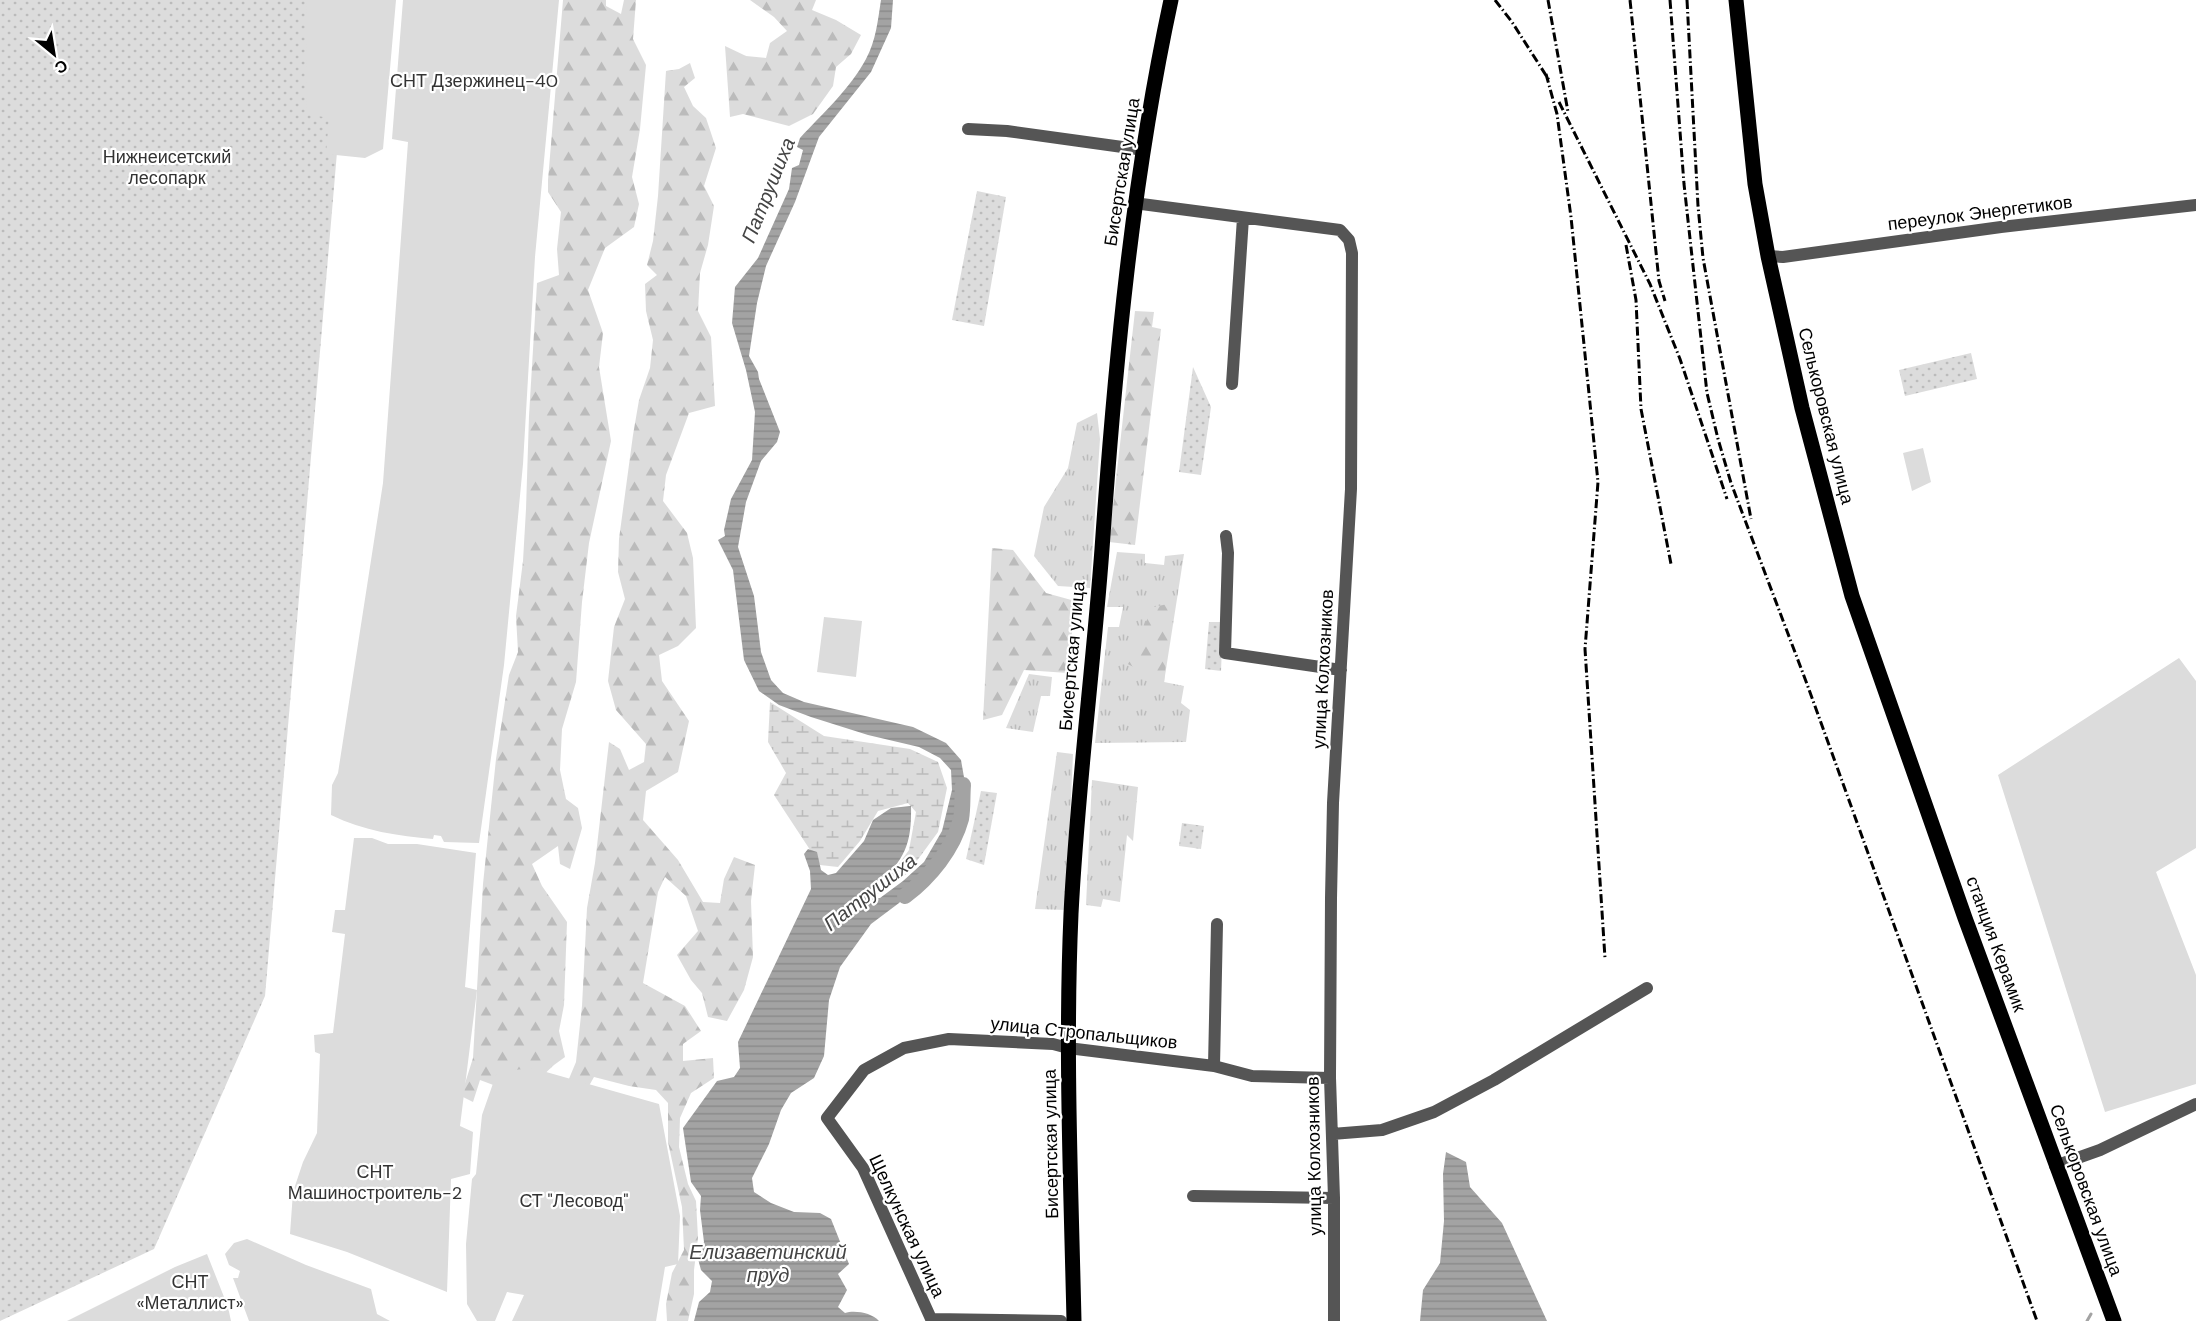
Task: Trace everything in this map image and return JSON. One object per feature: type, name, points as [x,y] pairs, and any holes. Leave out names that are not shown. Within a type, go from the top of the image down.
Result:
[{"type":"main road","name":"Бисертская улица","points":[[1074,1321],[1068,1048],[1071,914],[1080,773],[1097,613],[1116,363],[1134,203],[1171,0]]},
{"type":"main road","name":"Селькоровская улица","points":[[1736,0],[1755,184],[1768,256],[1802,408],[1852,596],[1934,829]]},
{"type":"main road","name":"станция Керамик","points":[[1934,829],[2023,1072]]},
{"type":"main road","name":"Селькоровская улица","points":[[2023,1072],[2055,1166],[2114,1321]]},
{"type":"street","points":[[968,129],[1007,131],[1144,150]]},
{"type":"street","name":"улица Колхозников","points":[[1134,203],[1340,230],[1349,240],[1352,253],[1351,489],[1333,803],[1330,1078],[1334,1198],[1334,1321]]},
{"type":"street","name":"переулок Энергетиков","points":[[1768,256],[1783,257],[2001,227],[2196,205]]},
{"type":"street","points":[[1232,384],[1239,311],[1243,218]]},
{"type":"street","points":[[1226,536],[1228,553],[1225,653],[1341,670]]},
{"type":"street","points":[[1214,1066],[1217,924]]},
{"type":"street","points":[[1332,1134],[1382,1130],[1434,1112],[1494,1080],[1647,988]]},
{"type":"street","name":"улица Стропальщиков","points":[[827,1118],[864,1070],[904,1048],[949,1039],[1053,1044],[1068,1048],[1214,1066],[1252,1076],[1330,1078]]},
{"type":"street","points":[[2055,1166],[2100,1150],[2196,1104]]},
{"type":"street","name":"Щелкунская улица","points":[[827,1118],[863,1168],[932,1320]]},
{"type":"street","points":[[1193,1196],[1334,1198]]},
{"type":"street","points":[[932,1320],[1061,1321]]},
{"type":"green space","name":"Нижнеисетский лесопарк","points":[[0,0],[350,0],[265,996],[154,1249],[0,1321]]},
{"type":"green space","points":[[307,0],[396,0],[383,149],[365,158],[326,154],[329,118],[306,114]]},
{"type":"green space","name":"СНТ Дзержинец-40","points":[[403,0],[559,0],[535,257],[523,464],[504,665],[479,843],[444,842],[441,836],[434,835],[433,839],[381,832],[343,821],[331,815],[332,785],[338,773],[383,483],[408,142],[392,139]]},
{"type":"green space","points":[[563,0],[606,0],[606,6],[621,14],[624,0],[636,0],[633,39],[646,65],[640,129],[632,177],[639,204],[634,227],[605,248],[588,290],[603,333],[599,367],[611,441],[589,543],[576,682],[562,729],[560,770],[566,799],[578,808],[582,828],[570,869],[560,864],[558,846],[532,864],[542,886],[567,922],[564,1005],[559,1031],[565,1057],[517,1094],[480,1080],[473,1102],[461,1096],[473,1058],[483,884],[496,759],[509,675],[518,652],[516,616],[523,561],[537,283],[559,275],[557,249],[561,212],[548,192],[548,180]]},
{"type":"green space","points":[[750,0],[816,0],[812,10],[836,20],[861,35],[851,54],[836,67],[833,86],[813,114],[789,126],[743,114],[730,117],[725,46],[746,56],[766,58],[770,43],[787,31],[774,17]]},
{"type":"green space","points":[[690,63],[695,78],[684,87],[693,106],[706,118],[716,148],[704,186],[714,206],[708,245],[700,273],[698,311],[711,337],[715,406],[689,413],[666,475],[663,501],[687,533],[693,558],[696,628],[678,646],[659,655],[662,681],[689,721],[678,772],[646,791],[643,820],[678,860],[703,902],[720,903],[724,879],[734,857],[755,865],[751,901],[753,957],[744,990],[727,1021],[708,1017],[702,993],[691,980],[677,955],[698,931],[686,896],[665,877],[658,892],[643,983],[685,1006],[701,1031],[683,1044],[683,1061],[713,1058],[714,1078],[691,1093],[680,1118],[679,1147],[688,1184],[696,1201],[698,1238],[694,1294],[688,1321],[667,1321],[666,1304],[672,1273],[684,1250],[682,1207],[668,1142],[668,1103],[656,1090],[594,1077],[581,1100],[563,1093],[576,1062],[582,1006],[587,908],[595,863],[609,742],[620,749],[629,770],[644,762],[646,744],[616,710],[608,681],[614,627],[625,599],[618,572],[619,539],[633,435],[639,400],[650,368],[653,340],[646,311],[645,284],[657,275],[647,265],[653,241],[658,196],[666,71],[679,69]]},
{"type":"green space","points":[[977,191],[1006,197],[984,326],[952,320]]},
{"type":"green space","points":[[1135,311],[1154,312],[1152,327],[1161,329],[1135,545],[1109,542]]},
{"type":"green space","points":[[1971,353],[1977,379],[1905,396],[1899,370]]},
{"type":"green space","points":[[1193,367],[1211,407],[1201,475],[1179,472]]},
{"type":"green space","points":[[1097,413],[1100,439],[1090,588],[1058,586],[1034,556],[1044,507],[1068,468],[1077,423]]},
{"type":"green space","points":[[1923,448],[1931,482],[1912,491],[1903,453]]},
{"type":"green space","points":[[992,548],[1013,550],[1046,593],[1075,601],[1068,673],[1024,670],[1002,715],[983,720]]},
{"type":"green space","points":[[1117,552],[1145,554],[1145,563],[1164,565],[1165,556],[1184,554],[1164,682],[1184,686],[1181,703],[1190,710],[1186,742],[1095,743],[1108,627],[1119,627],[1123,607],[1107,607]]},
{"type":"green space","points":[[1172,603],[1164,683],[1124,662],[1154,607]]},
{"type":"green space","points":[[824,617],[862,621],[856,677],[817,672]]},
{"type":"green space","points":[[1209,622],[1223,622],[1221,671],[1205,669]]},
{"type":"green space","points":[[2179,658],[2196,681],[2196,848],[2156,872],[2196,975],[2196,1084],[2105,1112],[1998,775]]},
{"type":"green space","points":[[1029,674],[1052,677],[1050,696],[1041,696],[1033,732],[1006,728]]},
{"type":"green space","points":[[770,702],[824,736],[910,749],[938,762],[947,788],[938,832],[908,873],[876,895],[909,850],[916,812],[908,803],[878,811],[860,841],[838,867],[820,865],[774,795],[786,773],[768,742]]},
{"type":"green space","points":[[1057,752],[1073,754],[1066,910],[1035,909]]},
{"type":"green space","points":[[1092,780],[1138,787],[1133,841],[1127,835],[1120,902],[1103,899],[1101,907],[1086,905]]},
{"type":"green space","points":[[981,791],[997,793],[984,865],[966,859]]},
{"type":"green space","points":[[1182,823],[1204,826],[1201,849],[1179,846]]},
{"type":"green space","name":"СНТ Машиностроитель-2","points":[[354,838],[372,838],[388,844],[417,844],[476,853],[465,987],[477,990],[460,1126],[473,1132],[470,1174],[451,1179],[447,1292],[347,1252],[290,1234],[293,1192],[303,1162],[317,1133],[320,1054],[315,1052],[314,1035],[333,1033],[345,934],[332,932],[335,910],[345,910]]},
{"type":"green space","name":"СТ \"Лесовод\"","points":[[532,1068],[659,1104],[680,1216],[678,1264],[665,1267],[656,1321],[512,1321],[524,1295],[507,1292],[495,1321],[477,1321],[467,1304],[466,1244],[472,1179],[476,1174],[482,1115],[497,1072]]},
{"type":"green space","points":[[247,1239],[306,1265],[371,1289],[377,1314],[390,1321],[249,1321],[233,1278],[238,1278],[240,1271],[229,1265],[225,1254],[234,1243]]},
{"type":"green space","name":"СНТ «Металлист»","points":[[207,1254],[228,1307],[231,1321],[67,1321],[175,1267]]},
{"type":"water","name":"Елизаветинский пруд","points":[[881,0],[893,0],[891,28],[871,72],[819,137],[795,202],[766,266],[757,303],[749,356],[758,372],[780,432],[777,442],[761,461],[746,502],[738,547],[754,596],[761,652],[771,680],[783,693],[804,702],[913,727],[946,743],[961,760],[965,783],[958,825],[951,844],[936,866],[899,903],[871,924],[840,967],[829,1000],[824,1056],[814,1078],[791,1093],[781,1110],[769,1144],[752,1178],[754,1192],[771,1203],[794,1212],[820,1213],[831,1219],[849,1264],[838,1274],[847,1290],[838,1307],[845,1313],[863,1313],[879,1321],[694,1321],[699,1302],[710,1292],[712,1281],[701,1270],[698,1259],[704,1242],[700,1210],[701,1196],[691,1182],[683,1128],[717,1081],[734,1077],[740,1068],[738,1042],[811,889],[810,871],[804,854],[808,849],[817,852],[821,870],[828,875],[836,873],[864,841],[873,820],[891,808],[911,806],[910,833],[903,853],[870,898],[880,898],[924,862],[942,831],[952,790],[951,770],[940,758],[919,747],[868,735],[811,717],[779,705],[759,691],[744,660],[733,570],[718,540],[725,536],[724,530],[731,499],[752,460],[755,412],[732,323],[735,287],[758,258],[789,189],[792,168],[799,165],[803,150],[797,147],[800,138],[844,91],[866,59],[878,22]]},
{"type":"water","points":[[1446,1152],[1466,1162],[1470,1187],[1502,1223],[1547,1321],[1420,1321],[1423,1290],[1440,1263],[1444,1221],[1443,1174]]},
{"type":"waterway","name":"Патрушиха","points":[[905,896],[932,871],[952,841],[961,819],[963,785]]},
{"type":"waterway","points":[[2087,1321],[2091,1314]]},
{"type":"railway","points":[[1495,0],[1549,80]]},
{"type":"railway","points":[[1548,0],[1568,112]]},
{"type":"railway","points":[[1630,0],[1659,281],[1665,301]]},
{"type":"railway","points":[[1670,0],[1684,184],[1707,393],[1718,439],[1731,483],[1807,684],[2037,1321]]},
{"type":"railway","points":[[1687,0],[1703,258],[1751,519]]},
{"type":"railway","points":[[1546,74],[1557,114],[1571,217],[1598,482],[1585,649],[1605,958]]},
{"type":"railway","points":[[1559,102],[1650,284],[1680,359],[1727,499]]},
{"type":"railway","points":[[1626,245],[1636,300],[1641,409],[1671,564]]}]
